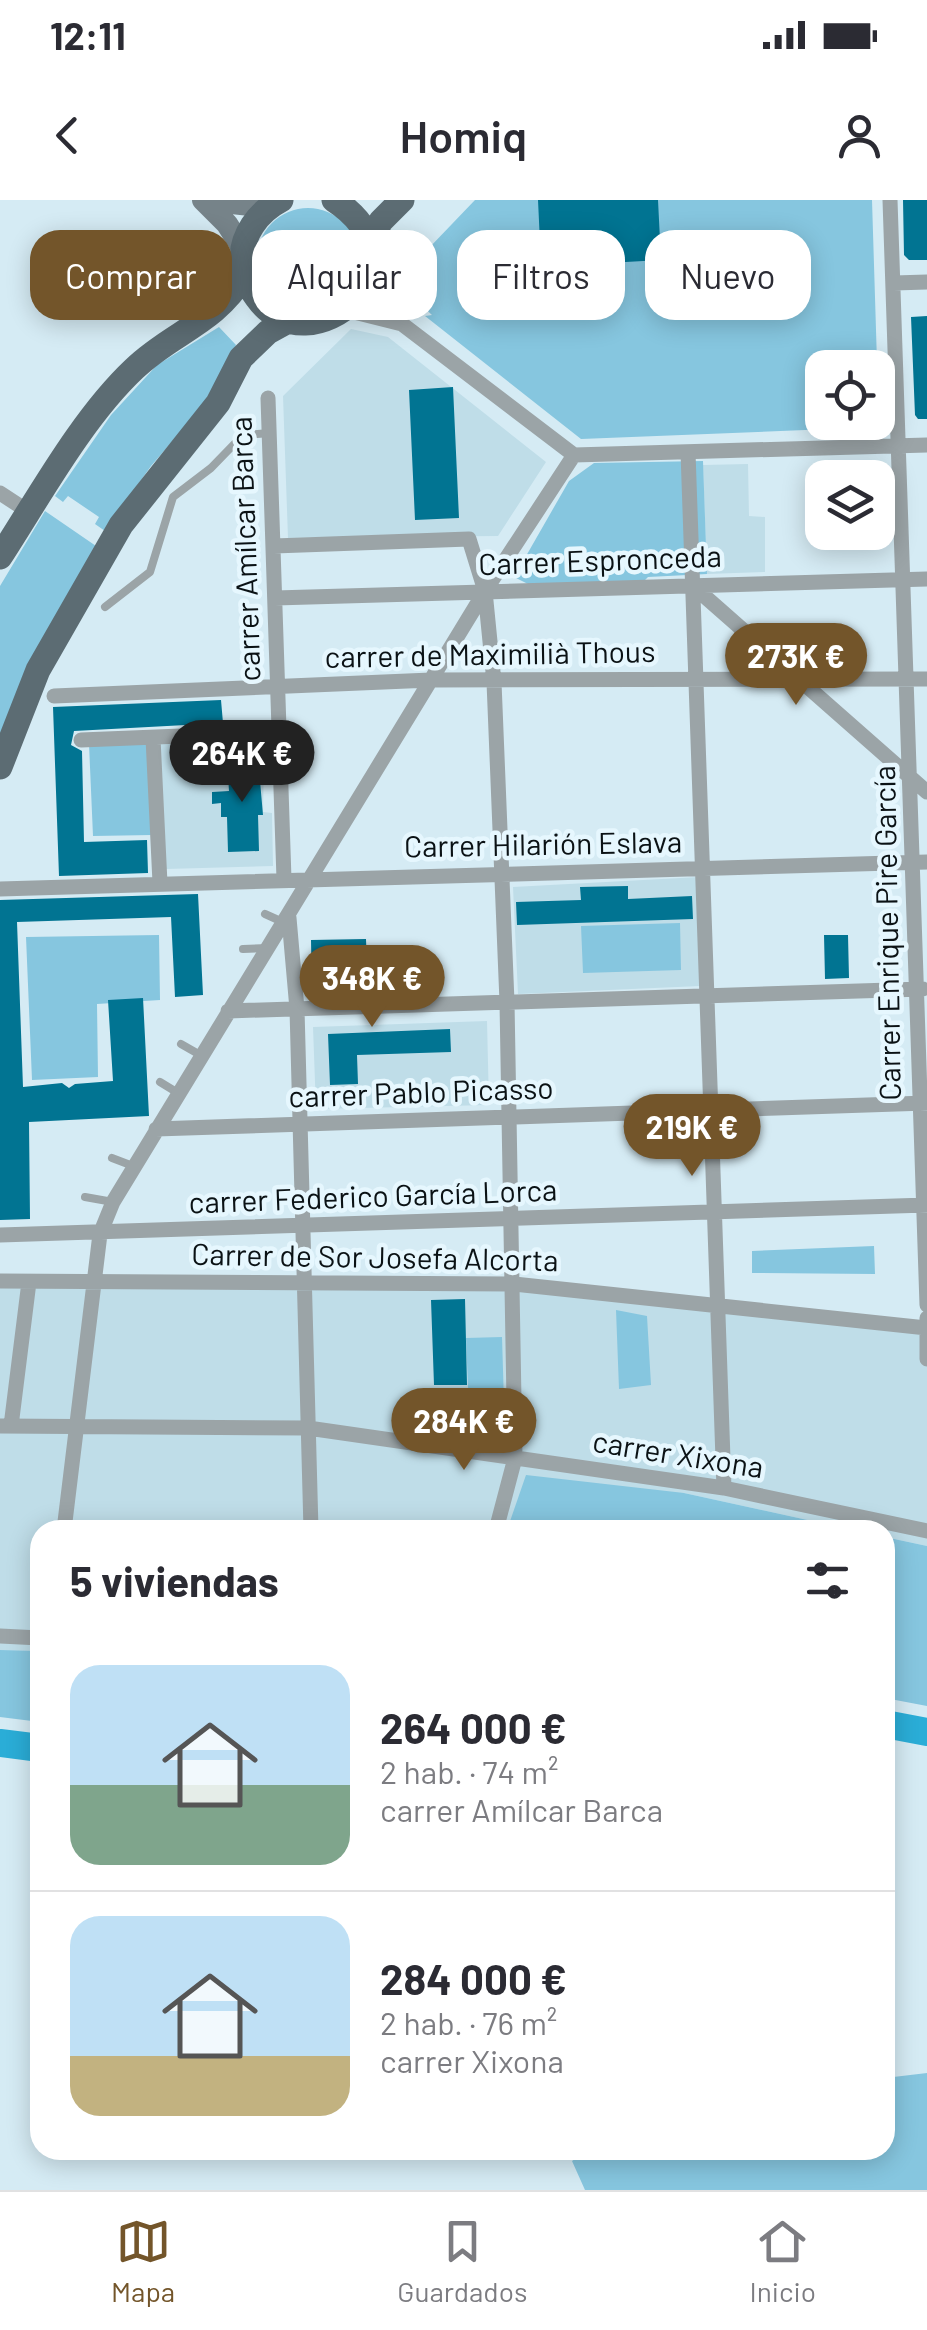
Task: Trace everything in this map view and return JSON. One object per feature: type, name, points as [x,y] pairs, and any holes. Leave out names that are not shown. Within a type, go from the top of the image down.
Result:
[{"type":"main road","points":[[204,200],[275,203]]},
{"type":"main road","points":[[204,200],[227,224],[261,304],[288,321]]},
{"type":"main road","points":[[334,200],[353,212],[365,230]]},
{"type":"main road","points":[[377,230],[393,205],[402,200]]},
{"type":"main road","points":[[0,558],[67,452],[132,371],[220,309],[244,262],[249,231],[275,203]]},
{"type":"main road","points":[[0,767],[46,654],[121,525],[218,403],[241,358],[268,332],[288,321],[308,320]]},
{"type":"street","name":"Carrer Enrique Pire García","points":[[890,200],[909,680],[920,787],[927,1305]]},
{"type":"street","points":[[894,283],[927,282]]},
{"type":"street","points":[[386,320],[402,324]]},
{"type":"street","points":[[399,320],[574,456],[927,444]]},
{"type":"street","name":"carrer Amílcar Barca","points":[[268,398],[284,878]]},
{"type":"street","points":[[688,452],[710,996],[724,1488]]},
{"type":"street","points":[[65,1520],[100,1234],[113,1202],[485,591],[574,456]]},
{"type":"street","points":[[0,492],[29,512]]},
{"type":"street","points":[[274,546],[469,539],[485,591],[494,682],[514,1284],[515,1458],[499,1520]]},
{"type":"street","name":"Carrer Espronceda","points":[[276,598],[927,579]]},
{"type":"street","points":[[693,586],[724,604],[798,680],[920,787]]},
{"type":"street","name":"carrer de Maximilià Thous","points":[[54,696],[431,680],[927,680]]},
{"type":"street","points":[[81,740],[280,732]]},
{"type":"street","points":[[153,738],[160,883]]},
{"type":"street","name":"Carrer Hilarión Eslava","points":[[0,888],[920,862]]},
{"type":"street","points":[[287,920],[297,1009],[311,1520]]},
{"type":"street","points":[[228,1011],[922,989]]},
{"type":"street","name":"carrer Pablo Picasso","points":[[156,1129],[923,1103]]},
{"type":"street","name":"carrer Federico García Lorca","points":[[0,1235],[925,1205]]},
{"type":"street","name":"Carrer de Sor Josefa Alcorta","points":[[0,1281],[514,1284],[927,1328]]},
{"type":"street","points":[[6,1426],[29,1282]]},
{"type":"street","points":[[927,1314],[927,1359]]},
{"type":"street","name":"carrer Xixona","points":[[6,1426],[308,1428],[724,1488],[875,1520]]},
{"type":"street","name":"carrer Xixona","points":[[895,1524],[927,1531]]},
{"type":"street","points":[[0,1636],[30,1638]]},
{"type":"lane","points":[[105,607],[150,572],[173,497],[212,468],[243,435],[270,432]]},
{"type":"lane","points":[[265,914],[287,920]]},
{"type":"lane","points":[[243,950],[269,948]]},
{"type":"lane","points":[[181,1044],[202,1056]]},
{"type":"lane","points":[[160,1082],[178,1094]]},
{"type":"lane","points":[[112,1158],[133,1166]]},
{"type":"lane","points":[[84,1197],[113,1202]]},
{"type":"shaded area","points":[[475,200],[872,200],[876,350],[805,350],[805,430],[581,439],[430,320],[437,320],[437,240]]},
{"type":"shaded area","points":[[308,208],[328,212],[350,230],[266,230],[280,216]]},
{"type":"shaded area","points":[[219,327],[236,345],[207,401],[151,466],[105,531],[95,524],[99,517],[68,496],[63,502],[55,496],[111,415],[157,365]]},
{"type":"shaded area","points":[[351,329],[388,337],[546,462],[498,536],[288,538],[283,396]]},
{"type":"shaded area","points":[[703,461],[707,574],[648,577],[642,583],[530,585],[514,577],[569,481],[594,463]]},
{"type":"shaded area","points":[[748,464],[749,516],[765,517],[765,572],[707,574],[703,465]]},
{"type":"shaded area","points":[[45,511],[96,546],[43,641],[0,741],[0,586]]},
{"type":"shaded area","points":[[259,739],[259,760],[264,760],[263,812],[272,813],[273,866],[166,869],[160,744]]},
{"type":"shaded area","points":[[149,742],[152,835],[93,836],[89,744]]},
{"type":"shaded area","points":[[699,877],[700,986],[518,994],[513,887]]},
{"type":"shaded area","points":[[680,923],[681,970],[583,973],[581,926]]},
{"type":"shaded area","points":[[159,935],[160,1000],[97,1004],[98,1077],[32,1080],[26,937]]},
{"type":"shaded area","points":[[487,1021],[489,1105],[316,1109],[313,1027]]},
{"type":"shaded area","points":[[874,1246],[875,1274],[752,1273],[752,1251]]},
{"type":"shaded area","points":[[492,1283],[927,1333],[927,1546],[895,1539],[895,1520],[807,1520],[684,1493],[557,1520],[30,1520],[30,1651],[0,1650],[0,1285]]},
{"type":"shaded area","points":[[616,1310],[647,1316],[651,1385],[619,1389]]},
{"type":"shaded area","points":[[502,1337],[505,1436],[470,1434],[466,1338]]},
{"type":"shaded area","points":[[526,1475],[684,1493],[807,1520],[510,1520]]},
{"type":"shaded area","points":[[895,1539],[927,1546],[927,1706],[895,1700]]},
{"type":"shaded area","points":[[0,1650],[30,1651],[30,1721],[0,1717]]},
{"type":"shaded area","points":[[927,2073],[927,2190],[585,2190],[572,2161],[895,2160],[895,2077]]},
{"type":"building","points":[[538,200],[658,200],[660,230],[645,230],[645,261],[625,262],[625,230],[539,230]]},
{"type":"building","points":[[903,200],[927,200],[927,260],[909,260],[904,255]]},
{"type":"building","points":[[927,316],[927,419],[918,419],[911,317]]},
{"type":"building","points":[[453,387],[459,518],[415,520],[409,390]]},
{"type":"building","points":[[221,700],[223,723],[74,731],[71,745],[82,751],[84,842],[147,840],[148,873],[59,876],[53,707]]},
{"type":"building","points":[[258,758],[263,815],[258,815],[259,851],[228,852],[227,817],[221,817],[221,803],[212,804],[212,792],[229,791],[227,760]]},
{"type":"building","points":[[628,886],[628,899],[692,896],[693,919],[517,925],[516,902],[581,900],[580,887]]},
{"type":"building","points":[[198,894],[203,995],[175,997],[171,917],[17,922],[23,1087],[62,1083],[69,1088],[75,1084],[113,1081],[108,1000],[143,998],[149,1116],[29,1122],[30,1219],[0,1220],[0,900]]},
{"type":"building","points":[[824,935],[848,935],[849,978],[825,979]]},
{"type":"building","points":[[366,939],[368,994],[312,995],[311,940]]},
{"type":"building","points":[[450,1029],[451,1052],[357,1055],[358,1084],[330,1085],[328,1034]]},
{"type":"building","points":[[465,1299],[467,1385],[434,1385],[431,1300]]},
{"type":"waterway","points":[[895,1726],[927,1732]]},
{"type":"waterway","points":[[0,1743],[30,1747]]}]
